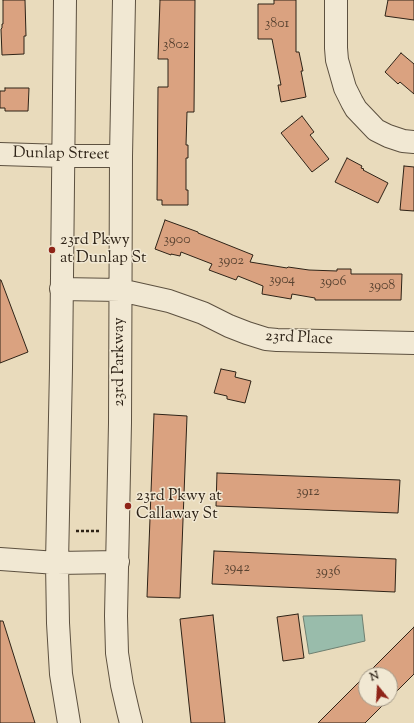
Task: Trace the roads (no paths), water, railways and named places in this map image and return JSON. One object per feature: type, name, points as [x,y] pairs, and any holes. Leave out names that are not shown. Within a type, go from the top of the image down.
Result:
[{"type":"street","points":[[65,0],[61,376],[57,563],[60,674],[69,723]]},
{"type":"street","name":"23rd Parkway","points":[[124,0],[121,156],[120,415],[116,616],[117,653],[122,685],[131,723]]},
{"type":"street","points":[[336,0],[336,40],[338,60],[345,88],[352,102],[356,109],[376,130],[402,141],[414,142]]},
{"type":"street","name":"Dunlap Street","points":[[0,154],[121,156]]},
{"type":"street","name":"23rd Place","points":[[61,289],[120,290],[176,303],[203,313],[229,326],[266,339],[414,343]]},
{"type":"street","points":[[0,560],[57,563],[118,562]]},
{"type":"place","name":"23rd Pkwy at Dunlap St","points":[[52,250]]},
{"type":"place","name":"23rd Pkwy at Callaway St","points":[[128,506]]}]
